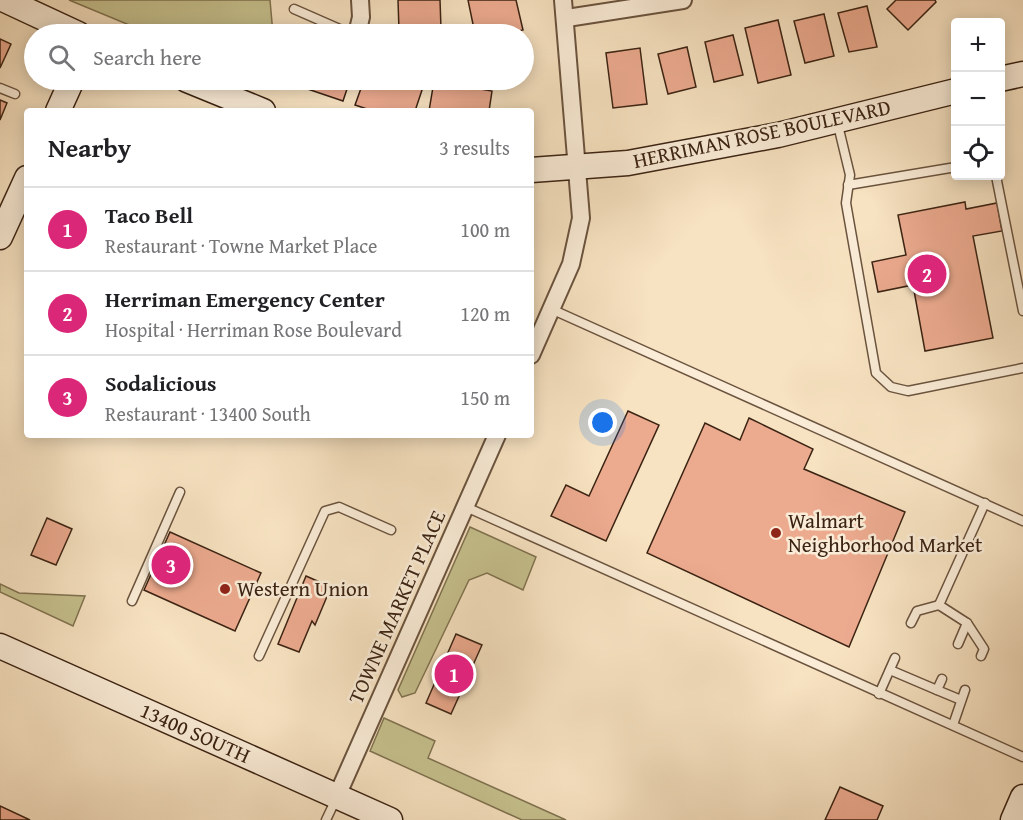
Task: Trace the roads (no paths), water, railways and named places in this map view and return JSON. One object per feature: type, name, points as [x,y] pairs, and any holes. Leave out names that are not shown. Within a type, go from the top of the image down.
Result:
[{"type":"street","points":[[5,0],[57,24]]},
{"type":"street","points":[[360,0],[362,17],[360,24]]},
{"type":"street","points":[[534,348],[571,264],[581,218],[567,18],[563,0]]},
{"type":"street","points":[[567,18],[683,0]]},
{"type":"street","points":[[1005,78],[1023,74]]},
{"type":"street","points":[[59,108],[67,90]]},
{"type":"street","points":[[211,90],[256,108]]},
{"type":"street","name":"HERRIMAN ROSE BOULEVARD","points":[[534,170],[628,164],[778,135],[951,92]]},
{"type":"street","points":[[0,237],[24,185]]},
{"type":"street","name":"TOWNE MARKET PLACE","points":[[337,796],[496,438]]},
{"type":"street","name":"13400 SOUTH","points":[[0,646],[390,820]]},
{"type":"lane","points":[[294,9],[328,24]]},
{"type":"lane","points":[[0,87],[15,94]]},
{"type":"lane","points":[[837,121],[850,175],[846,203],[876,373],[891,387],[908,391],[1023,368]]},
{"type":"lane","points":[[848,185],[951,168]]},
{"type":"lane","points":[[997,180],[1023,311]]},
{"type":"lane","points":[[551,309],[1023,521]]},
{"type":"lane","points":[[132,601],[180,492]]},
{"type":"lane","points":[[939,605],[985,503]]},
{"type":"lane","points":[[259,656],[325,511],[339,507],[391,530]]},
{"type":"lane","points":[[466,507],[1023,757]]},
{"type":"lane","points":[[911,623],[917,611],[939,605],[967,623],[984,649],[981,656]]},
{"type":"lane","points":[[958,644],[967,623]]},
{"type":"lane","points":[[879,694],[895,658]]},
{"type":"lane","points":[[890,670],[961,700]]},
{"type":"lane","points":[[937,690],[942,680]]},
{"type":"lane","points":[[953,725],[965,690]]},
{"type":"lane","points":[[326,820],[337,796]]},
{"type":"place","name":"Herriman Emergency Center","points":[[927,274]]},
{"type":"place","name":"Walmart Neighborhood Market","points":[[776,533]]},
{"type":"place","name":"Sodalicious","points":[[171,565]]},
{"type":"place","name":"Western Union","points":[[225,589]]},
{"type":"place","name":"Taco Bell","points":[[454,674]]}]
